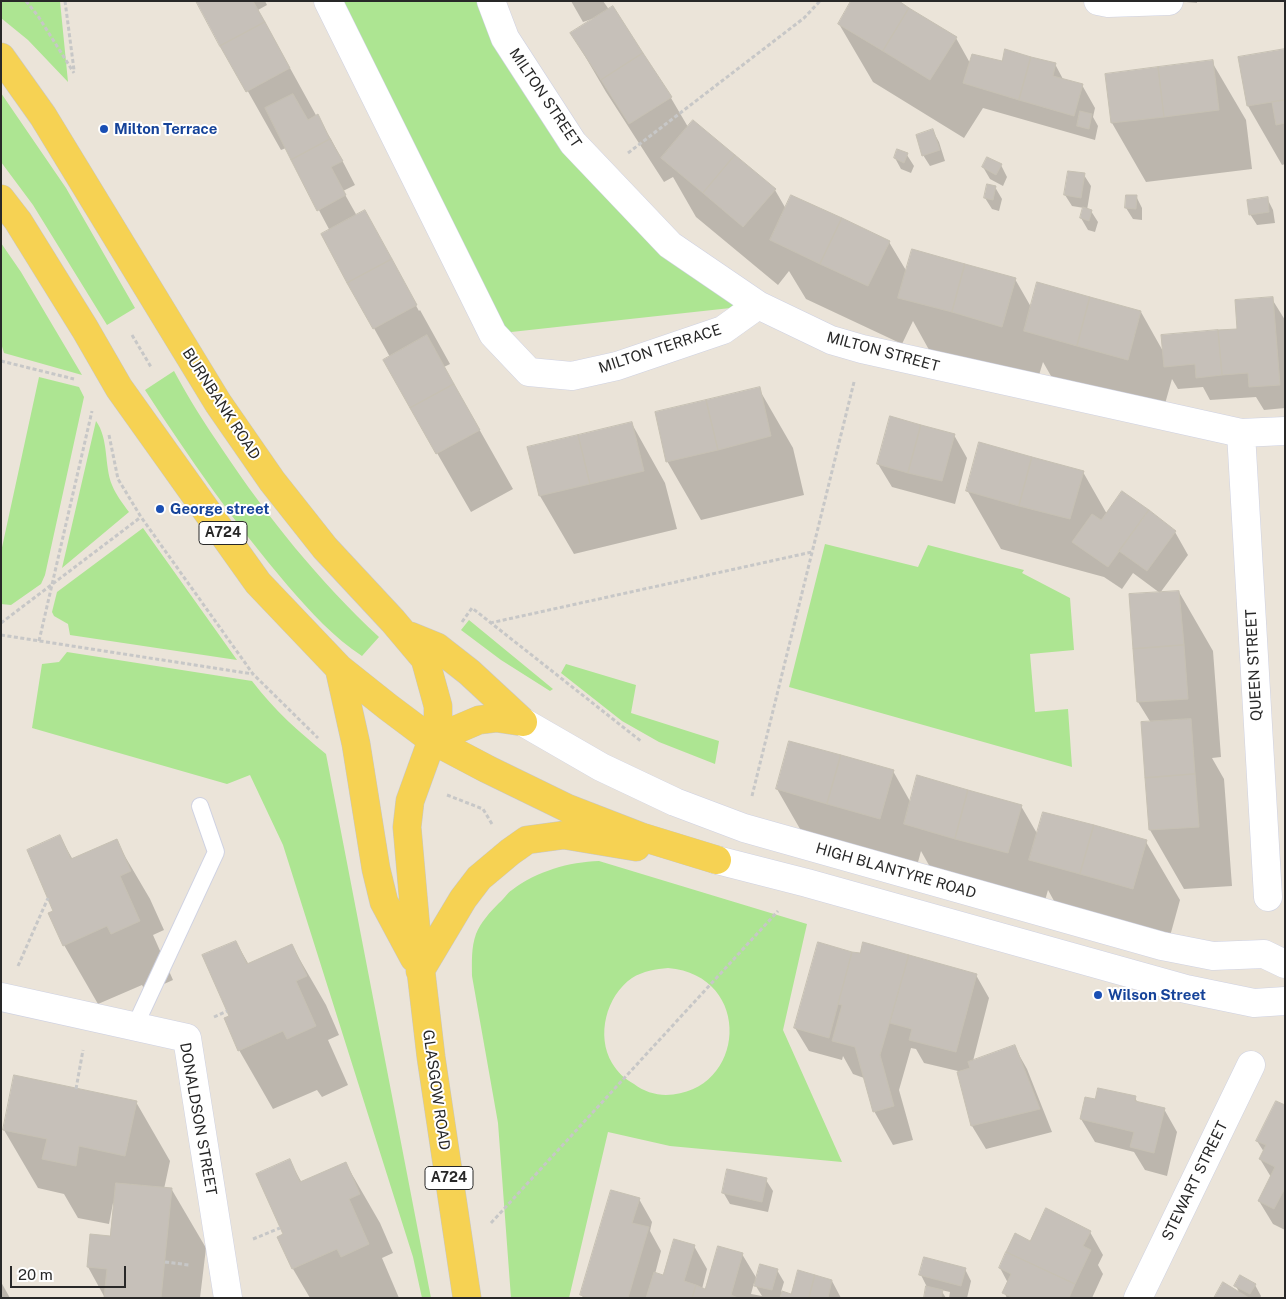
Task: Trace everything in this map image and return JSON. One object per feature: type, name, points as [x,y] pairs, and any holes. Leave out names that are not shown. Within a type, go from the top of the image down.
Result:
[{"type":"main road","name":"BURNBANK ROAD","points":[[1,57],[44,116],[218,403],[272,481],[325,548],[425,659],[438,706],[438,720],[432,740]]},
{"type":"main road","name":"A724","points":[[1,199],[18,221],[119,388],[258,583],[339,668]]},
{"type":"main road","points":[[404,634],[437,647],[469,672],[523,722]]},
{"type":"main road","points":[[339,668],[432,740],[487,769],[567,808],[642,837],[717,860]]},
{"type":"main road","name":"GLASGOW ROAD","points":[[339,668],[356,744],[376,869],[384,902],[420,970]]},
{"type":"main road","points":[[432,740],[479,720],[496,718],[523,722]]},
{"type":"main road","name":"GLASGOW ROAD","points":[[432,740],[410,801],[407,827],[420,970],[431,1057],[467,1298]]},
{"type":"main road","points":[[420,970],[463,899],[479,878],[527,840],[564,836],[717,860]]},
{"type":"street","name":"MILTON TERRACE","points":[[328,1],[493,334],[529,372],[572,376],[617,366],[724,330],[758,305]]},
{"type":"street","name":"MILTON STREET","points":[[491,1],[505,38],[573,144],[670,245],[758,305],[831,340],[862,350],[1241,433],[1285,431]]},
{"type":"street","points":[[1098,1],[1108,3],[1169,1]]},
{"type":"street","name":"QUEEN STREET","points":[[1241,433],[1268,897]]},
{"type":"street","name":"HIGH BLANTYRE ROAD","points":[[523,722],[601,767],[675,802],[744,828],[1162,946],[1213,956],[1264,954],[1285,964]]},
{"type":"street","points":[[717,860],[817,885],[1186,989],[1254,1003],[1285,1001]]},
{"type":"street","name":"DONALDSON STREET","points":[[3,997],[187,1038],[228,1298]]},
{"type":"street","name":"STEWART STREET","points":[[1138,1298],[1251,1065]]},
{"type":"lane","points":[[135,1026],[216,852],[200,806]]},
{"type":"path","points":[[26,1],[38,16],[74,73],[65,1]]},
{"type":"path","points":[[601,173],[804,18],[820,1]]},
{"type":"path","points":[[132,335],[151,367]]},
{"type":"path","points":[[744,828],[862,350]]},
{"type":"path","points":[[1,360],[80,381]]},
{"type":"path","points":[[39,641],[94,403]]},
{"type":"path","points":[[107,428],[118,480],[141,517],[253,674],[323,742]]},
{"type":"path","points":[[1,623],[141,517]]},
{"type":"path","points":[[490,623],[812,552]]},
{"type":"path","points":[[458,627],[472,608],[642,742]]},
{"type":"path","points":[[1,635],[253,674]]},
{"type":"path","points":[[447,794],[483,808],[493,824]]},
{"type":"path","points":[[3,997],[48,898]]},
{"type":"path","points":[[461,1256],[780,909]]},
{"type":"green space","points":[[1,1],[60,1],[68,82],[28,40],[1,18]]},
{"type":"green space","points":[[328,1],[491,1],[573,144],[758,305],[493,334]]},
{"type":"green space","points":[[1,93],[66,188],[135,308],[107,325],[33,205],[1,162]]},
{"type":"green space","points":[[1,243],[21,272],[82,375],[4,353],[1,343]]},
{"type":"green space","points":[[174,371],[239,475],[276,524],[315,571],[379,637],[362,656],[323,624],[268,563],[213,490],[145,390]]},
{"type":"green space","points":[[39,377],[79,387],[84,397],[45,575],[41,584],[11,605],[1,604],[1,552]]},
{"type":"green space","points":[[96,421],[105,444],[112,485],[129,512],[62,568]]},
{"type":"green space","points":[[143,528],[237,660],[70,635],[68,624],[54,616],[52,612],[57,592]]},
{"type":"green space","points":[[825,544],[918,567],[928,545],[1024,570],[1022,573],[1070,598],[1074,650],[1030,654],[1035,712],[1068,709],[1072,767],[789,687]]},
{"type":"green space","points":[[469,620],[553,689],[550,691],[501,660],[461,630]]},
{"type":"green space","points":[[67,652],[252,681],[287,720],[326,754],[431,1298],[422,1298],[413,1257],[283,845],[250,775],[227,784],[32,728],[42,664],[59,662]]},
{"type":"green space","points":[[566,664],[636,685],[631,713],[719,741],[715,764],[659,742],[622,721],[561,673]]},
{"type":"green space","points":[[599,861],[807,924],[783,1030],[842,1162],[670,1146],[608,1132],[569,1298],[511,1298],[498,1123],[472,976],[473,944],[483,921],[510,891],[543,873],[576,863]],"holes":[[[668,968],[696,975],[715,991],[727,1011],[730,1033],[725,1056],[713,1075],[693,1089],[666,1095],[645,1091],[619,1073],[607,1052],[604,1029],[610,1006],[623,986],[632,978],[645,972]]]},
{"type":"building","points":[[196,1],[253,1],[265,22],[220,46]]},
{"type":"building","points":[[851,1],[899,1],[909,8],[883,51],[838,24]]},
{"type":"building","points":[[613,6],[643,53],[601,80],[570,33]]},
{"type":"building","points":[[909,8],[957,37],[930,80],[883,51]]},
{"type":"building","points":[[265,22],[290,68],[246,92],[220,46]]},
{"type":"building","points":[[1005,49],[1031,57],[1019,100],[963,83],[972,54],[1002,61]]},
{"type":"building","points":[[1285,49],[1285,100],[1247,106],[1238,57]]},
{"type":"building","points":[[643,53],[672,97],[629,124],[601,80]]},
{"type":"building","points":[[1031,57],[1056,63],[1053,76],[1083,84],[1074,116],[1019,100]]},
{"type":"building","points":[[1213,60],[1219,110],[1164,117],[1158,67]]},
{"type":"building","points":[[1158,67],[1164,117],[1111,123],[1105,74]]},
{"type":"building","points":[[293,94],[308,120],[318,114],[330,139],[291,160],[265,108]]},
{"type":"building","points":[[1285,100],[1285,123],[1276,125],[1272,102]]},
{"type":"building","points":[[1080,111],[1092,114],[1089,129],[1077,126]]},
{"type":"building","points":[[693,120],[735,155],[703,193],[661,158]]},
{"type":"building","points":[[933,129],[940,150],[922,156],[916,135]]},
{"type":"building","points":[[330,139],[343,161],[331,167],[346,195],[317,211],[291,160]]},
{"type":"building","points":[[897,149],[908,153],[904,163],[894,158]]},
{"type":"building","points":[[735,155],[776,189],[743,227],[703,193]]},
{"type":"building","points":[[987,157],[1002,164],[996,175],[982,167]]},
{"type":"building","points":[[1068,171],[1085,173],[1081,198],[1064,195]]},
{"type":"building","points":[[987,184],[996,186],[993,200],[984,198]]},
{"type":"building","points":[[791,195],[842,218],[820,264],[770,240]]},
{"type":"building","points":[[1126,195],[1137,195],[1136,209],[1125,208]]},
{"type":"building","points":[[1268,197],[1269,212],[1249,215],[1247,200]]},
{"type":"building","points":[[1083,207],[1092,210],[1089,221],[1080,218]]},
{"type":"building","points":[[365,210],[392,259],[347,283],[321,234]]},
{"type":"building","points":[[842,218],[890,241],[868,286],[820,264]]},
{"type":"building","points":[[912,249],[965,264],[952,312],[898,298]]},
{"type":"building","points":[[392,259],[417,305],[373,329],[347,283]]},
{"type":"building","points":[[965,264],[1016,278],[1002,327],[952,312]]},
{"type":"building","points":[[1037,282],[1090,297],[1077,346],[1024,331]]},
{"type":"building","points":[[1090,297],[1141,311],[1128,360],[1077,346]]},
{"type":"building","points":[[1273,297],[1280,385],[1249,387],[1248,373],[1222,375],[1218,330],[1237,329],[1235,300]]},
{"type":"building","points":[[1218,330],[1222,375],[1196,378],[1195,364],[1164,367],[1161,335]]},
{"type":"building","points":[[427,335],[454,384],[410,408],[383,360]]},
{"type":"building","points":[[454,384],[480,430],[436,454],[410,408]]},
{"type":"building","points":[[760,387],[771,436],[718,450],[706,400]]},
{"type":"building","points":[[706,400],[718,450],[666,462],[655,412]]},
{"type":"building","points":[[890,416],[921,425],[908,473],[877,464]]},
{"type":"building","points":[[632,422],[644,471],[590,484],[578,435]]},
{"type":"building","points":[[921,425],[955,434],[942,481],[908,473]]},
{"type":"building","points":[[578,435],[590,484],[539,496],[527,447]]},
{"type":"building","points":[[979,442],[1032,457],[1019,506],[966,491]]},
{"type":"building","points":[[1032,457],[1084,471],[1070,519],[1019,506]]},
{"type":"building","points":[[1122,491],[1149,510],[1108,567],[1072,542],[1092,514],[1101,520]]},
{"type":"building","points":[[1149,510],[1176,531],[1147,571],[1119,551]]},
{"type":"building","points":[[1179,591],[1184,645],[1133,649],[1129,594]]},
{"type":"building","points":[[1184,645],[1188,699],[1137,702],[1133,649]]},
{"type":"building","points":[[1191,719],[1195,774],[1145,778],[1141,722]]},
{"type":"building","points":[[789,741],[841,755],[827,804],[776,789]]},
{"type":"building","points":[[841,755],[894,770],[880,819],[827,804]]},
{"type":"building","points":[[1195,774],[1199,827],[1149,830],[1145,778]]},
{"type":"building","points":[[917,775],[968,790],[955,839],[904,824]]},
{"type":"building","points":[[968,790],[1022,805],[1008,853],[955,839]]},
{"type":"building","points":[[1043,812],[1094,825],[1080,874],[1029,860]]},
{"type":"building","points":[[1094,825],[1147,840],[1133,889],[1080,874]]},
{"type":"building","points":[[60,835],[71,859],[117,839],[131,871],[120,876],[140,921],[111,934],[107,926],[63,946],[48,913],[53,911],[27,850]]},
{"type":"building","points":[[236,941],[247,964],[292,944],[307,976],[296,981],[316,1026],[287,1039],[283,1031],[238,1051],[224,1018],[229,1016],[202,955]]},
{"type":"building","points":[[818,942],[852,952],[829,1038],[794,1028]]},
{"type":"building","points":[[863,942],[909,955],[880,1055],[894,1106],[873,1112],[855,1047],[832,1041],[842,1005],[838,1004],[852,952],[860,953]]},
{"type":"building","points":[[909,955],[977,974],[956,1052],[909,1040],[912,1029],[890,1023]]},
{"type":"building","points":[[1015,1045],[1040,1109],[971,1126],[957,1072],[970,1068],[968,1062]]},
{"type":"building","points":[[14,1075],[137,1101],[125,1156],[79,1146],[76,1166],[42,1159],[47,1139],[3,1130]]},
{"type":"building","points":[[1098,1088],[1136,1096],[1135,1101],[1165,1108],[1154,1153],[1130,1147],[1134,1132],[1080,1119],[1085,1097],[1095,1099]]},
{"type":"building","points":[[1276,1101],[1285,1105],[1285,1188],[1274,1209],[1258,1201],[1275,1167],[1259,1159],[1266,1145],[1256,1141]]},
{"type":"building","points":[[290,1159],[300,1182],[346,1162],[360,1194],[349,1199],[369,1244],[341,1257],[337,1249],[292,1269],[277,1237],[283,1234],[256,1174]]},
{"type":"building","points":[[727,1169],[767,1178],[762,1202],[722,1193]]},
{"type":"building","points":[[116,1183],[172,1188],[161,1298],[104,1298],[107,1269],[87,1267],[90,1234],[110,1236]]},
{"type":"building","points":[[611,1190],[640,1198],[632,1223],[649,1227],[628,1298],[589,1298],[580,1295]]},
{"type":"building","points":[[1046,1208],[1091,1231],[1083,1246],[1091,1250],[1075,1284],[1006,1252],[1015,1233],[1030,1241]]},
{"type":"building","points":[[674,1239],[695,1245],[684,1281],[696,1285],[692,1298],[646,1298],[654,1272],[663,1275]]},
{"type":"building","points":[[718,1246],[743,1253],[731,1295],[738,1298],[692,1298],[696,1285],[705,1289]]},
{"type":"building","points":[[1006,1252],[1075,1284],[1069,1298],[1014,1298],[1002,1293],[1011,1274],[999,1268]]},
{"type":"building","points":[[924,1257],[966,1268],[961,1286],[919,1275]]},
{"type":"building","points":[[760,1264],[778,1269],[772,1290],[754,1286]]},
{"type":"building","points":[[798,1270],[815,1275],[809,1298],[780,1298],[782,1291],[791,1294]]},
{"type":"building","points":[[815,1275],[832,1280],[828,1298],[809,1298]]},
{"type":"building","points":[[1240,1275],[1256,1284],[1250,1294],[1234,1286]]},
{"type":"building","points":[[1223,1282],[1249,1298],[1214,1298]]},
{"type":"building","points":[[926,1286],[943,1290],[941,1298],[924,1298]]},
{"type":"place","name":"Milton Terrace","points":[[104,129]]},
{"type":"place","name":"George street","points":[[160,509]]},
{"type":"place","name":"Wilson Street","points":[[1098,995]]}]
